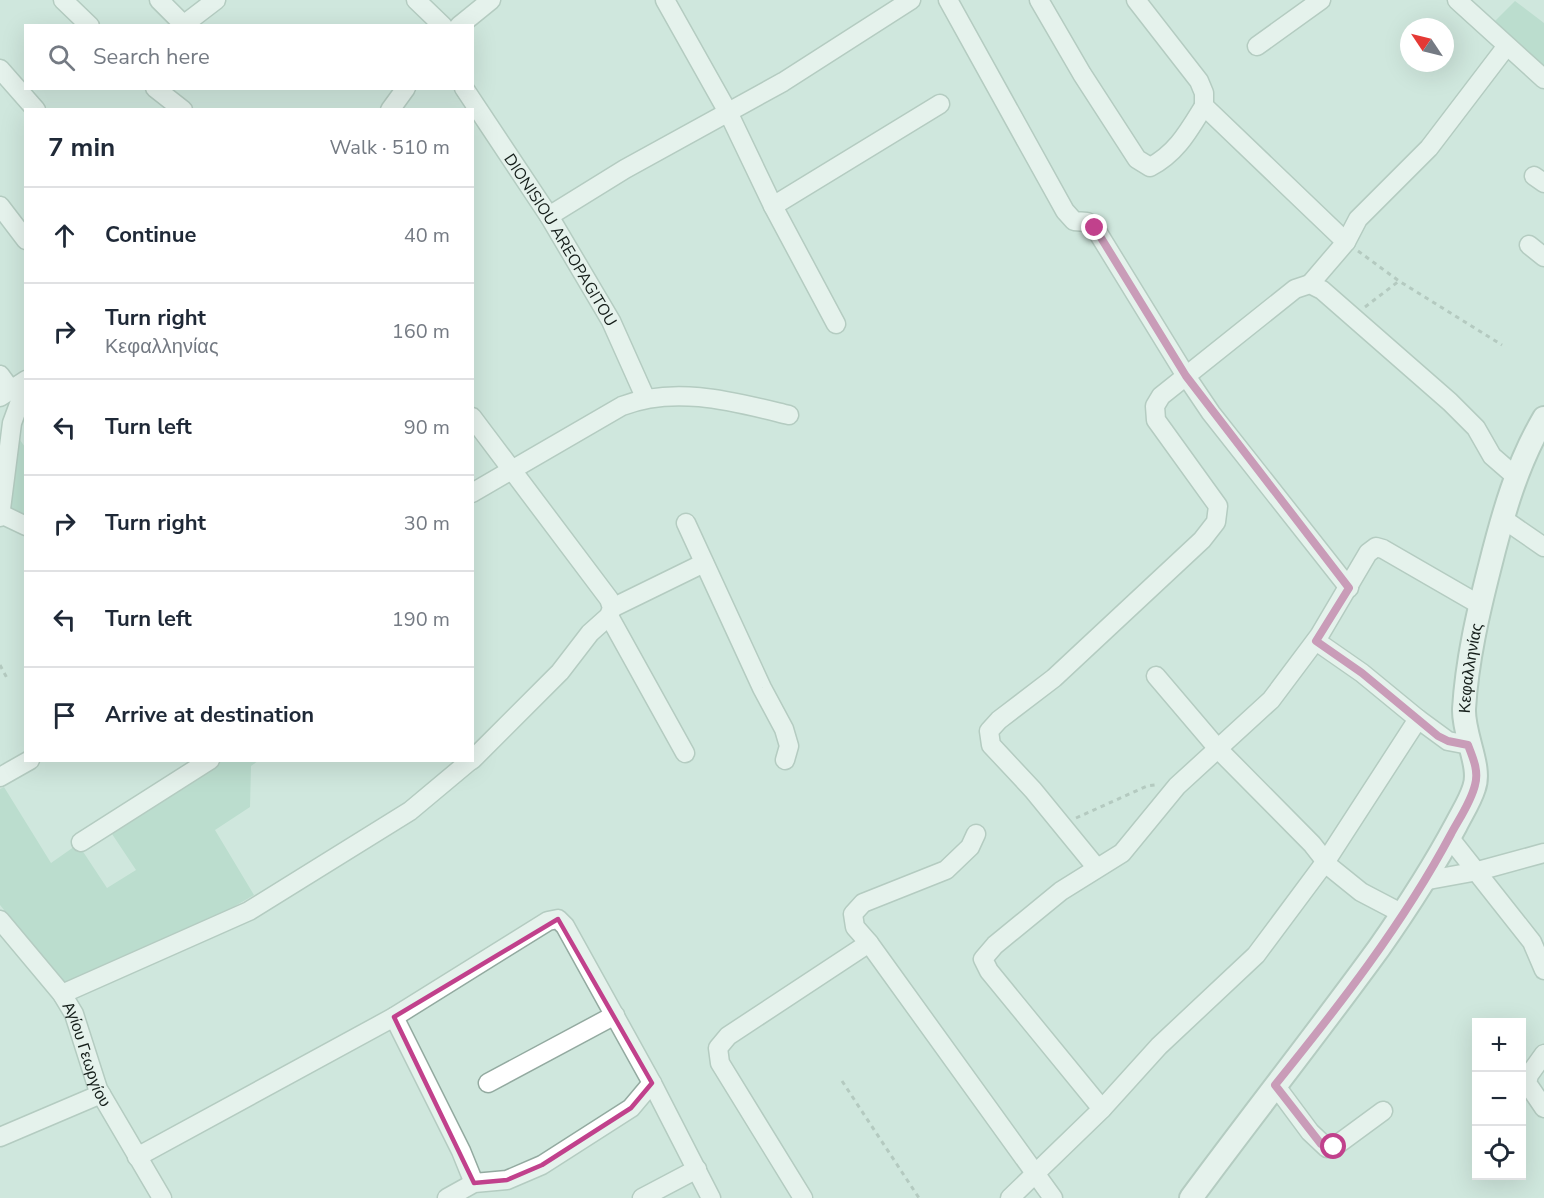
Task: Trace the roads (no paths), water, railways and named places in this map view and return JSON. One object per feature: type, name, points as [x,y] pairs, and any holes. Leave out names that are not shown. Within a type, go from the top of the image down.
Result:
[{"type":"street","points":[[63,0],[88,24]]},
{"type":"street","points":[[159,0],[182,24]]},
{"type":"street","points":[[184,24],[216,0]]},
{"type":"street","points":[[416,0],[441,24]]},
{"type":"street","points":[[461,24],[490,0]]},
{"type":"street","points":[[665,0],[729,114],[773,206],[836,324]]},
{"type":"street","points":[[549,216],[625,169],[729,114],[911,0]]},
{"type":"street","points":[[948,0],[1065,211],[1074,221],[1087,222],[1095,228],[1186,376],[1349,588]]},
{"type":"street","points":[[1039,0],[1082,74],[1137,159],[1150,167],[1165,159],[1180,145],[1204,105],[1204,93],[1199,81],[1136,0]]},
{"type":"street","points":[[1257,46],[1321,0]]},
{"type":"street","points":[[1457,0],[1506,47],[1544,79]]},
{"type":"street","points":[[1096,867],[1033,789],[991,745],[989,731],[999,720],[1054,678],[1202,540],[1216,522],[1218,506],[1156,420],[1155,406],[1161,396],[1295,289],[1310,284],[1346,242],[1358,219],[1429,148],[1506,47]]},
{"type":"street","points":[[0,69],[34,108]]},
{"type":"street","points":[[158,90],[181,108]]},
{"type":"street","points":[[180,90],[184,108]]},
{"type":"street","points":[[391,108],[405,90]]},
{"type":"street","name":"DIONISIOU AREOPAGITOU","points":[[465,90],[549,216],[611,321],[645,397]]},
{"type":"street","points":[[773,206],[940,104]]},
{"type":"street","points":[[1204,105],[1346,242]]},
{"type":"street","points":[[0,206],[24,237]]},
{"type":"street","points":[[1529,245],[1544,257]]},
{"type":"street","points":[[1310,284],[1322,290],[1450,402],[1476,428],[1492,456],[1515,476]]},
{"type":"street","points":[[0,375],[16,388],[0,515],[24,525]]},
{"type":"street","points":[[474,492],[622,406],[645,397],[691,396],[735,402],[789,415]]},
{"type":"street","points":[[0,406],[12,423]]},
{"type":"street","name":"Κεφαλληνίας","points":[[1191,1198],[1275,1085],[1323,1026],[1403,914],[1449,837],[1476,783],[1476,766],[1468,745],[1464,716],[1466,687],[1480,605],[1515,476],[1538,442],[1544,418]]},
{"type":"street","points":[[474,420],[609,599],[611,612],[685,753]]},
{"type":"street","points":[[1502,518],[1544,548]]},
{"type":"street","points":[[686,523],[784,729],[789,746],[785,760]]},
{"type":"street","points":[[1102,1109],[989,971],[983,959],[995,945],[1061,891],[1096,867],[1122,853],[1177,786],[1271,700],[1316,641],[1368,552],[1376,547],[1480,605]]},
{"type":"street","points":[[474,758],[552,681],[590,633],[611,612],[704,563]]},
{"type":"street","points":[[1316,641],[1362,673],[1448,741],[1468,745]]},
{"type":"street","points":[[1156,676],[1219,750],[1326,861],[1361,892],[1403,914]]},
{"type":"street","points":[[1010,1198],[1102,1109],[1159,1046],[1256,955],[1326,861],[1418,719]]},
{"type":"street","points":[[0,777],[26,762]]},
{"type":"street","points":[[81,842],[207,762]]},
{"type":"street","points":[[62,994],[249,911],[410,811],[470,762]]},
{"type":"street","points":[[976,834],[970,847],[946,870],[863,903],[853,914],[855,927],[869,943],[1053,1198]]},
{"type":"street","points":[[1449,837],[1532,942],[1544,970]]},
{"type":"street","points":[[1423,882],[1478,871],[1544,853]]},
{"type":"street","points":[[137,1157],[394,1017],[548,921],[558,919],[565,926],[652,1083],[697,1169],[708,1197]]},
{"type":"street","name":"Αγίου Γεωργίου","points":[[0,920],[62,994],[74,1014],[101,1094],[162,1198]]},
{"type":"street","points":[[803,1198],[720,1063],[718,1048],[728,1036],[869,943]]},
{"type":"street","points":[[488,1083],[615,1015]]},
{"type":"street","points":[[394,1017],[461,1151],[474,1183]]},
{"type":"street","points":[[1544,1054],[1529,1075],[1527,1083],[1544,1108]]},
{"type":"street","points":[[447,1198],[474,1183],[507,1180],[542,1165],[631,1108],[652,1083]]},
{"type":"street","points":[[1275,1085],[1310,1132],[1327,1148],[1334,1147],[1383,1111]]},
{"type":"street","points":[[0,1137],[101,1094]]},
{"type":"street","points":[[642,1198],[697,1169]]}]
